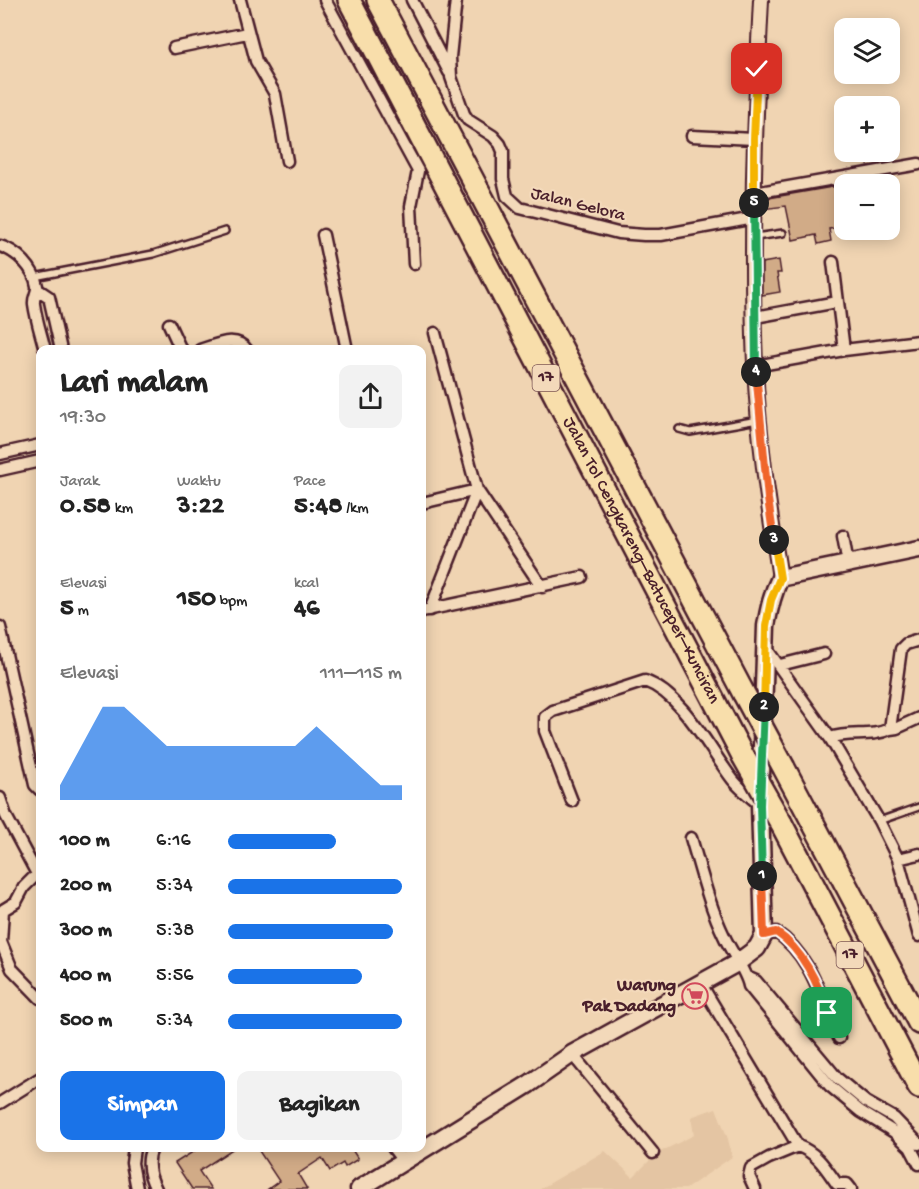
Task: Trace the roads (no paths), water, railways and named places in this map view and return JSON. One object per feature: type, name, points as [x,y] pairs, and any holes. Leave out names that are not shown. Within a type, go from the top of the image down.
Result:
[{"type":"highway","name":"Jalan Tol Cengkareng–Batuceper–Kunciran","points":[[349,0],[743,756],[781,823],[919,1087]]},
{"type":"highway","name":"Jalan Tol Cengkareng–Batuceper–Kunciran","points":[[378,0],[919,1023]]},
{"type":"main road","points":[[426,1139],[529,1084],[572,1054],[700,984],[742,970],[764,935],[760,805],[766,626],[771,600],[780,578],[919,549]]},
{"type":"main road","points":[[359,1189],[398,1154]]},
{"type":"street","points":[[240,0],[256,61],[275,94],[288,161]]},
{"type":"street","points":[[325,0],[418,171],[411,206],[414,264]]},
{"type":"street","points":[[412,0],[452,77]]},
{"type":"street","name":"Jalan Gelora","points":[[456,0],[450,57],[452,77],[468,120],[493,136],[500,144],[503,151],[503,179],[507,196],[520,208],[618,233],[644,235],[661,235],[754,218]]},
{"type":"street","points":[[761,0],[754,139],[755,366],[768,499],[780,578]]},
{"type":"street","points":[[174,48],[247,33]]},
{"type":"street","points":[[692,136],[754,139]]},
{"type":"street","points":[[754,193],[919,164]]},
{"type":"street","points":[[323,235],[346,345]]},
{"type":"street","points":[[0,246],[27,265],[36,283],[49,297],[60,345]]},
{"type":"street","points":[[833,262],[844,350]]},
{"type":"street","points":[[36,283],[33,301],[44,345]]},
{"type":"street","points":[[755,317],[837,302]]},
{"type":"street","points":[[169,324],[179,345]]},
{"type":"street","points":[[435,333],[477,490],[542,587]]},
{"type":"street","points":[[218,345],[236,340],[244,345]]},
{"type":"street","points":[[755,366],[844,350],[919,341]]},
{"type":"street","points":[[0,454],[36,446]]},
{"type":"street","points":[[0,470],[36,462]]},
{"type":"street","points":[[426,502],[477,490]]},
{"type":"street","points":[[426,610],[477,490]]},
{"type":"street","points":[[843,536],[848,564]]},
{"type":"street","points":[[426,610],[582,577]]},
{"type":"street","points":[[0,627],[36,786]]},
{"type":"street","points":[[890,729],[901,649],[906,644],[919,640]]},
{"type":"street","points":[[766,648],[830,738],[879,821],[897,859],[919,936]]},
{"type":"street","points":[[780,665],[824,654]]},
{"type":"street","points":[[572,801],[545,732],[545,717],[553,711],[645,681],[655,685],[668,696],[690,720],[734,782],[760,805]]},
{"type":"street","points":[[830,738],[843,734],[860,735],[897,728],[919,718]]},
{"type":"street","points":[[0,798],[6,816],[36,872]]},
{"type":"street","points":[[691,838],[707,894],[723,935],[749,986],[830,1086],[860,1111],[894,1132],[910,1147],[919,1164]]},
{"type":"street","points":[[897,859],[919,854]]},
{"type":"street","points":[[36,875],[16,902],[2,909],[1,942],[12,969],[36,994]]},
{"type":"street","points":[[764,935],[776,932],[786,938],[800,957],[817,984],[839,1038]]},
{"type":"street","points":[[742,970],[756,981],[837,1078],[866,1102],[894,1118],[919,1144]]},
{"type":"street","points":[[700,984],[798,1146],[810,1151],[823,1163],[837,1184],[847,1184],[851,1189]]},
{"type":"street","points":[[572,1054],[653,1154]]},
{"type":"street","points":[[0,1103],[36,1080]]},
{"type":"street","points":[[755,1189],[749,1176],[751,1168],[798,1146]]},
{"type":"street","points":[[132,1152],[137,1189]]},
{"type":"street","points":[[150,1152],[149,1169],[156,1189]]},
{"type":"lane","points":[[36,283],[153,254],[225,231]]},
{"type":"lane","points":[[753,237],[783,233]]},
{"type":"lane","points":[[679,429],[690,432],[760,419]]},
{"type":"lane","points":[[879,821],[919,807]]},
{"type":"place","name":"Warung Pak Dadang","points":[[695,996]]}]
